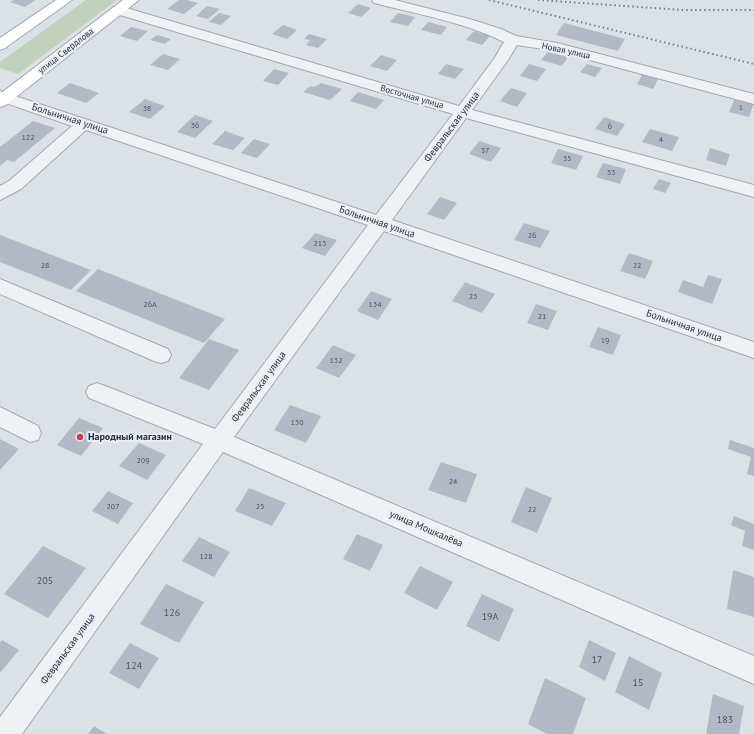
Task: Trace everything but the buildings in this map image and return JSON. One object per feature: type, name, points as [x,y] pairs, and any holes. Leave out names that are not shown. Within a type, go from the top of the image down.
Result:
[{"type":"main road","points":[[0,45],[65,0]]},
{"type":"main road","name":"улица Свердлова","points":[[2,99],[132,0]]},
{"type":"street","name":"Новая улица","points":[[379,0],[468,23],[496,32],[512,40],[557,47],[754,99]]},
{"type":"street","name":"Восточная улица","points":[[118,10],[463,112],[754,191]]},
{"type":"street","name":"Февральская улица","points":[[6,734],[220,440],[501,60],[512,40]]},
{"type":"street","name":"Больничная улица","points":[[2,99],[84,124],[754,350]]},
{"type":"street","points":[[0,194],[15,185],[84,124]]},
{"type":"street","points":[[0,286],[161,355]]},
{"type":"street","name":"улица Мошкалёва","points":[[97,392],[220,440],[754,670]]},
{"type":"street","points":[[0,416],[30,432]]},
{"type":"green space","points":[[86,0],[117,0],[18,74],[0,68],[0,62]]},
{"type":"railway","points":[[489,0],[754,64]]},
{"type":"railway","points":[[538,0],[683,10],[754,10]]},
{"type":"place","name":"Народный магазин","points":[[80,437]]}]
